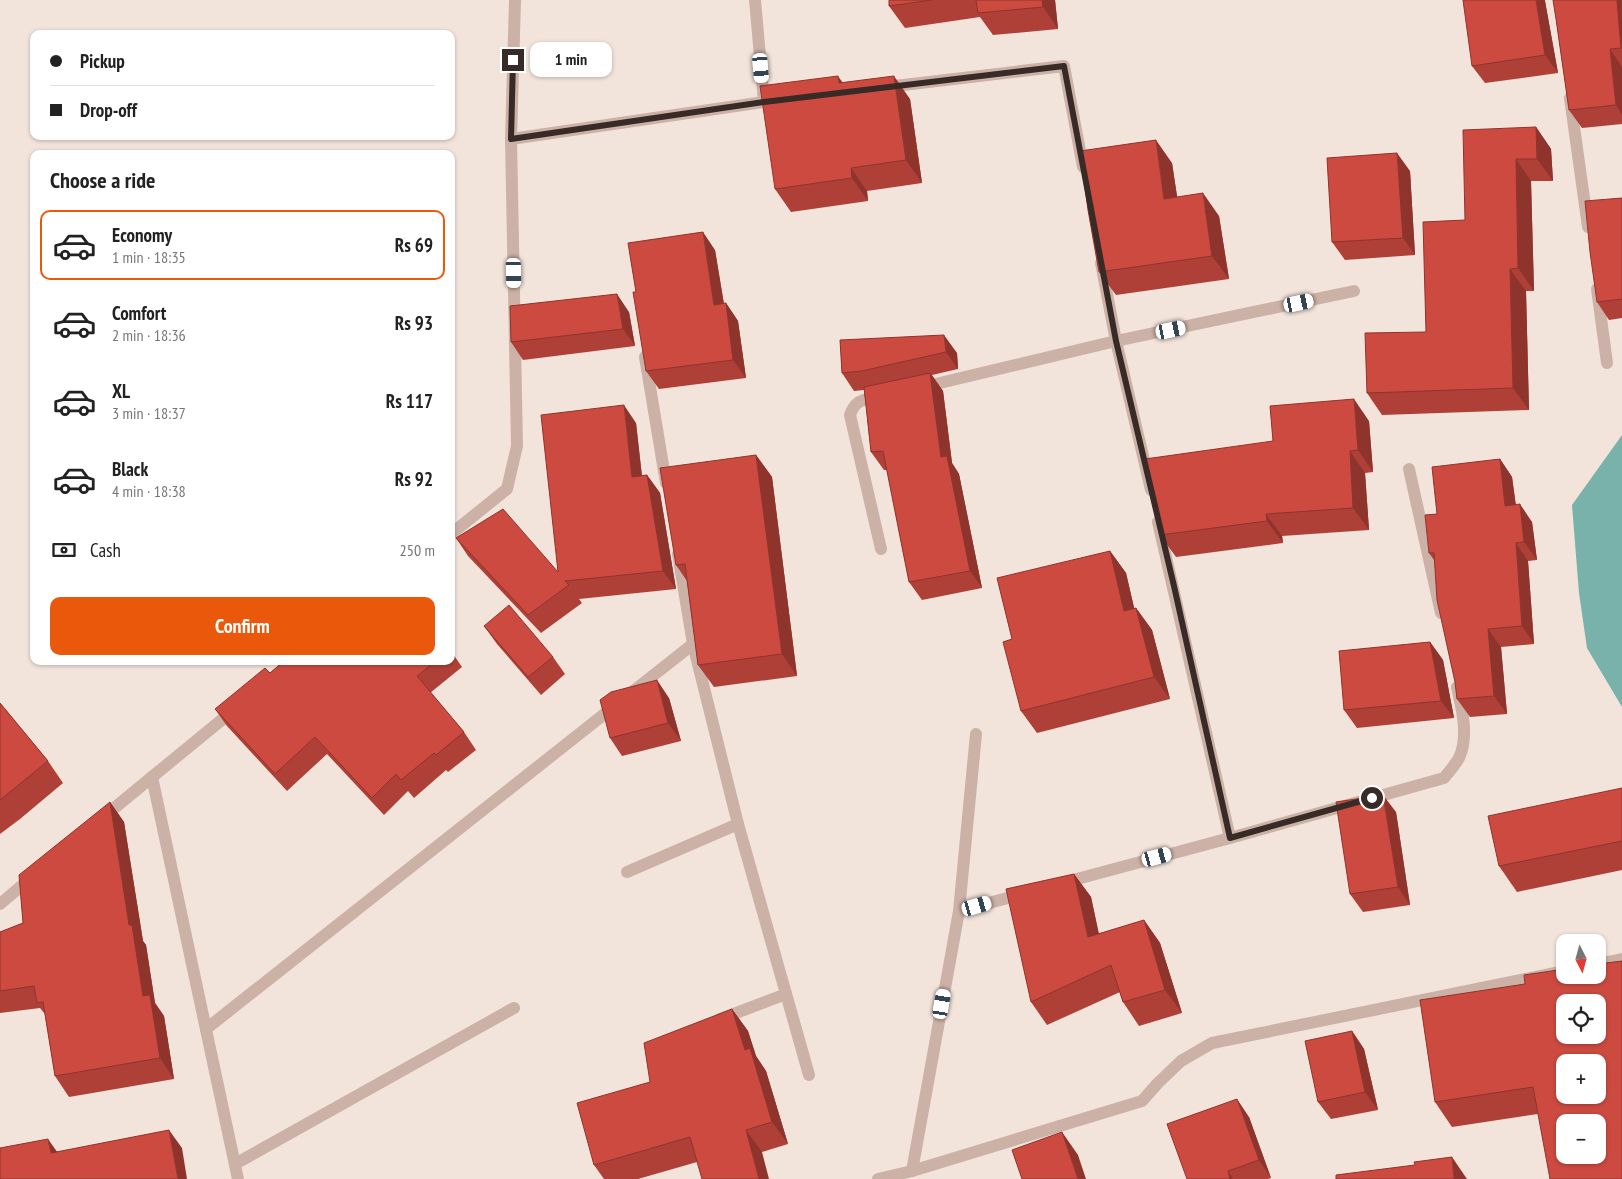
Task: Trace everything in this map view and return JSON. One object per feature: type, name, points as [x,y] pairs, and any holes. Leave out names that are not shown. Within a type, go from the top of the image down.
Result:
[{"type":"street","points":[[455,531],[507,489],[517,446],[511,139],[515,0]]},
{"type":"street","points":[[511,139],[769,102],[755,0]]},
{"type":"street","points":[[870,89],[1064,66],[1085,180]]},
{"type":"street","points":[[1568,88],[1589,235]]},
{"type":"street","points":[[1098,246],[1116,341],[1230,838]]},
{"type":"street","points":[[1595,274],[1607,363]]},
{"type":"street","points":[[913,389],[1116,341],[1354,291]]},
{"type":"street","points":[[643,346],[669,500]]},
{"type":"street","points":[[881,549],[850,415],[858,401],[894,393]]},
{"type":"street","points":[[1409,469],[1443,625]]},
{"type":"street","points":[[675,538],[693,644],[738,824],[808,1075]]},
{"type":"street","points":[[206,1028],[693,644]]},
{"type":"street","points":[[1052,886],[1444,778],[1458,759],[1464,739],[1460,702],[1454,673]]},
{"type":"street","points":[[91,828],[242,704]]},
{"type":"street","points":[[912,1172],[959,911],[976,734]]},
{"type":"street","points":[[152,777],[238,1179]]},
{"type":"street","points":[[627,872],[738,824]]},
{"type":"street","points":[[0,904],[38,872]]},
{"type":"street","points":[[959,911],[1034,891]]},
{"type":"street","points":[[1606,963],[1622,960]]},
{"type":"street","points":[[878,1179],[912,1172],[1142,1101],[1181,1061],[1212,1043],[1556,973]]},
{"type":"street","points":[[705,1024],[786,994]]},
{"type":"street","points":[[235,1164],[514,1008]]},
{"type":"water","points":[[1622,435],[1622,707],[1587,648],[1579,593],[1572,505]]},
{"type":"building","points":[[889,0],[932,0],[889,6]]},
{"type":"building","points":[[976,0],[1042,0],[1043,7],[978,13]]},
{"type":"building","points":[[1463,0],[1536,0],[1545,55],[1472,66]]},
{"type":"building","points":[[1553,0],[1617,0],[1621,48],[1610,49],[1616,105],[1569,110]]},
{"type":"building","points":[[838,76],[839,83],[894,76],[906,160],[851,168],[852,178],[775,189],[760,86]]},
{"type":"building","points":[[1536,127],[1537,159],[1516,159],[1518,268],[1510,269],[1513,388],[1367,393],[1365,333],[1426,332],[1423,222],[1465,220],[1463,130]]},
{"type":"building","points":[[1156,140],[1164,199],[1203,193],[1212,256],[1099,272],[1080,151]]},
{"type":"building","points":[[1397,153],[1403,238],[1332,242],[1327,158]]},
{"type":"building","points":[[1622,198],[1622,299],[1597,302],[1585,201]]},
{"type":"building","points":[[703,232],[714,305],[726,303],[733,360],[646,371],[633,292],[636,292],[628,243]]},
{"type":"building","points":[[617,294],[623,329],[511,342],[510,306]]},
{"type":"building","points":[[944,335],[946,352],[862,371],[842,373],[840,340]]},
{"type":"building","points":[[930,373],[941,457],[947,456],[970,571],[909,582],[883,451],[871,452],[864,387]]},
{"type":"building","points":[[1354,399],[1358,450],[1350,451],[1353,508],[1266,514],[1267,521],[1160,535],[1149,488],[1145,459],[1273,441],[1270,406]]},
{"type":"building","points":[[624,405],[632,477],[647,475],[663,571],[565,581],[569,585],[528,615],[456,538],[503,509],[558,572],[541,415]]},
{"type":"building","points":[[756,455],[782,654],[698,665],[685,564],[676,565],[660,468]]},
{"type":"building","points":[[1500,459],[1505,506],[1520,504],[1524,542],[1516,543],[1522,626],[1488,629],[1494,696],[1457,699],[1437,600],[1434,553],[1429,553],[1425,515],[1437,514],[1432,467]]},
{"type":"building","points":[[1110,551],[1124,611],[1136,608],[1154,677],[1021,711],[1003,642],[1012,639],[997,578]]},
{"type":"building","points":[[509,605],[553,657],[528,677],[484,626]]},
{"type":"building","points":[[1430,642],[1441,701],[1344,710],[1339,651]]},
{"type":"building","points":[[279,665],[431,665],[417,676],[464,732],[401,780],[396,774],[372,798],[315,737],[275,774],[215,709],[265,668],[270,673]]},
{"type":"building","points":[[657,680],[668,723],[610,738],[600,700],[611,692]]},
{"type":"building","points":[[0,703],[48,761],[0,800]]},
{"type":"building","points":[[1622,788],[1622,841],[1499,866],[1488,816]]},
{"type":"building","points":[[1383,795],[1398,887],[1350,894],[1336,802]]},
{"type":"building","points":[[110,802],[129,925],[132,925],[143,996],[150,995],[160,1058],[55,1076],[43,1002],[37,1003],[34,986],[0,991],[0,932],[23,923],[19,875]]},
{"type":"building","points":[[1074,874],[1088,937],[1144,920],[1165,990],[1123,1002],[1111,965],[1031,1002],[1006,889]]},
{"type":"building","points":[[1622,961],[1622,1179],[1550,1179],[1533,1087],[1435,1102],[1420,1000],[1525,984],[1524,975],[1556,970],[1556,984],[1606,984],[1606,963]]},
{"type":"building","points":[[732,1009],[745,1050],[750,1048],[772,1122],[746,1130],[759,1179],[702,1179],[690,1137],[594,1165],[577,1103],[650,1082],[644,1043]]},
{"type":"building","points":[[1352,1031],[1365,1092],[1318,1102],[1305,1041]]},
{"type":"building","points":[[1237,1099],[1259,1160],[1228,1171],[1230,1179],[1187,1179],[1167,1124]]},
{"type":"building","points":[[169,1130],[178,1179],[0,1179],[0,1148],[48,1139],[51,1153]]},
{"type":"building","points":[[1062,1132],[1078,1179],[1022,1179],[1012,1150]]},
{"type":"building","points":[[1452,1157],[1454,1179],[1336,1179],[1336,1175],[1415,1165],[1414,1162]]},
{"type":"route","points":[[513,60],[511,139],[764,102],[1064,66],[1116,341],[1174,586],[1230,838],[1372,798]]}]
